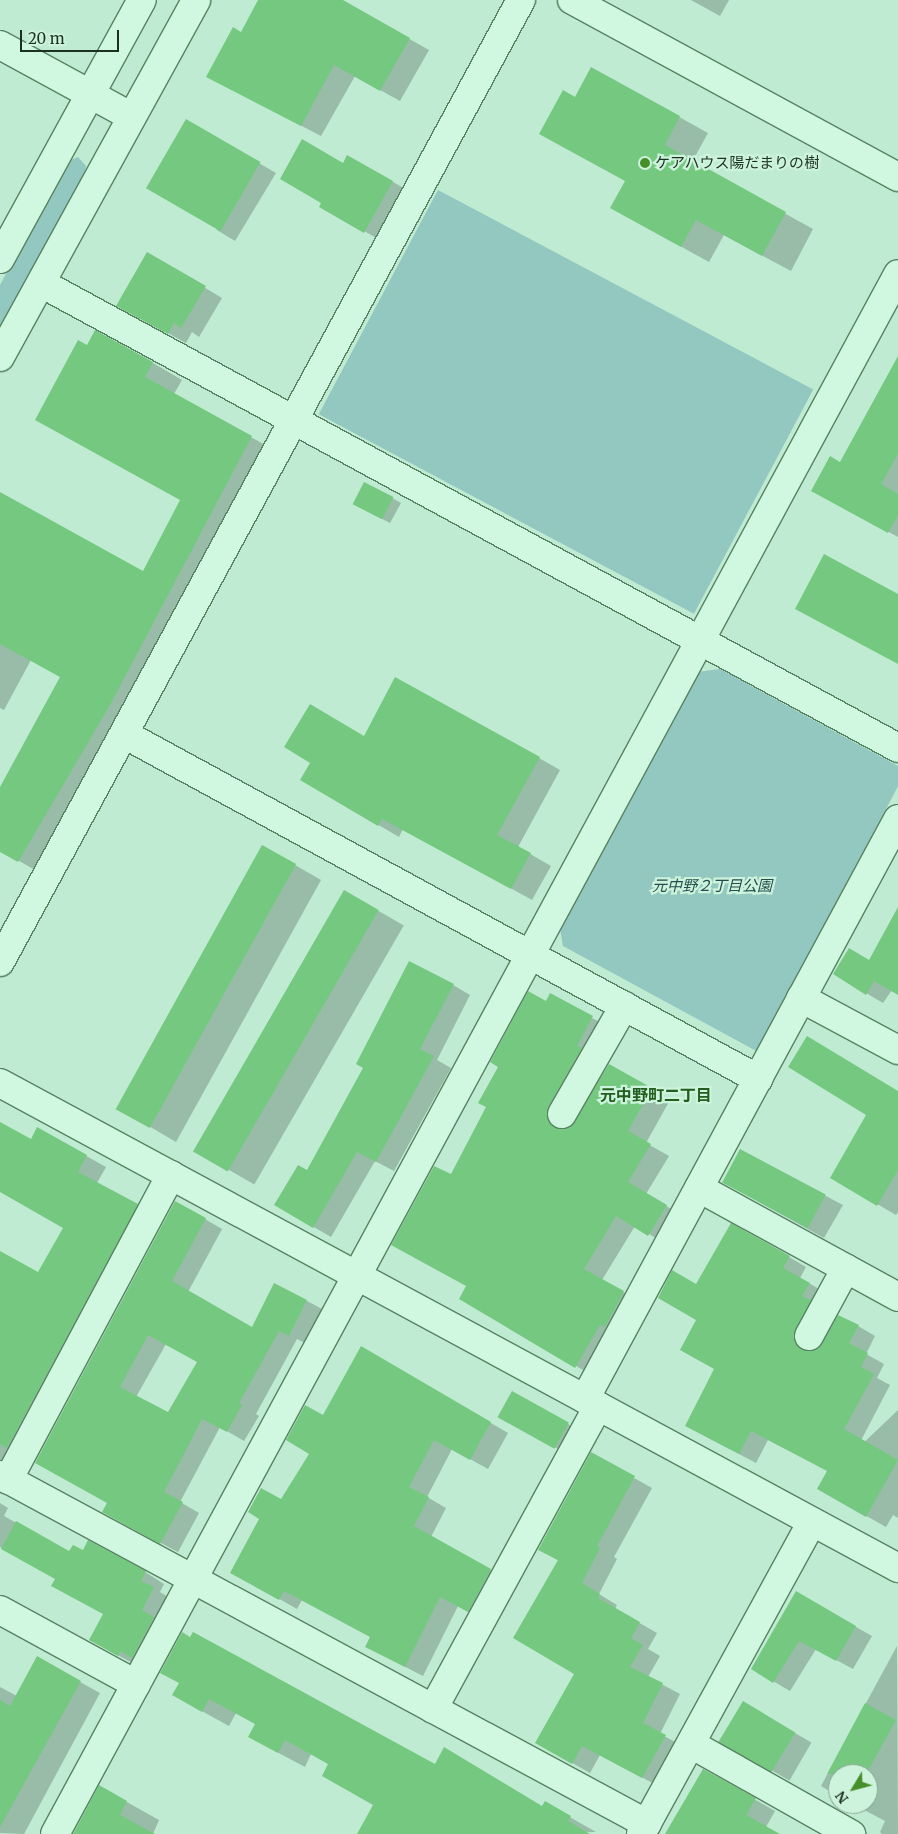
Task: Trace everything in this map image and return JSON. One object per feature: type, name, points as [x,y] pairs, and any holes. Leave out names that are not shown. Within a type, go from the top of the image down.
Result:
[{"type":"street","points":[[0,259],[142,0]]},
{"type":"street","points":[[0,357],[196,0]]},
{"type":"street","points":[[0,962],[521,0]]},
{"type":"street","points":[[572,0],[898,177]]},
{"type":"street","points":[[0,45],[132,117]]},
{"type":"street","points":[[55,1834],[898,274]]},
{"type":"street","points":[[41,282],[898,748]]},
{"type":"street","points":[[124,734],[758,1079]]},
{"type":"street","points":[[433,1709],[699,1188],[898,819]]},
{"type":"street","points":[[802,998],[898,1050]]},
{"type":"street","points":[[562,1114],[624,1006]]},
{"type":"street","points":[[0,1083],[898,1568]]},
{"type":"street","points":[[171,1175],[4,1478],[433,1709],[644,1829],[812,1522]]},
{"type":"street","points":[[699,1188],[898,1297]]},
{"type":"street","points":[[809,1336],[846,1268]]},
{"type":"street","points":[[0,1610],[136,1684]]},
{"type":"street","points":[[690,1744],[851,1834]]},
{"type":"green space","points":[[78,157],[86,166],[85,173],[0,331],[0,285],[66,162]]},
{"type":"green space","points":[[438,190],[813,390],[694,614],[319,414]]},
{"type":"green space","name":"元中野２丁目公園","points":[[720,669],[898,766],[898,786],[760,1053],[563,946],[558,917],[697,672]]},
{"type":"building","points":[[258,0],[343,0],[410,38],[380,91],[334,65],[301,126],[206,77],[233,27],[241,32]]},
{"type":"building","name":"ケアハウス陽だまりの樹","points":[[591,67],[680,116],[665,145],[786,212],[762,256],[696,220],[681,247],[610,208],[625,181],[539,134],[563,90],[575,97]]},
{"type":"building","points":[[186,119],[260,162],[220,231],[146,188]]},
{"type":"building","points":[[302,139],[343,163],[347,155],[393,181],[364,233],[319,207],[321,203],[280,179]]},
{"type":"building","points":[[147,252],[206,286],[181,328],[174,323],[168,334],[116,306]]},
{"type":"building","points":[[95,330],[153,362],[145,377],[252,436],[110,705],[18,862],[0,852],[0,787],[60,677],[0,644],[0,492],[143,571],[180,500],[35,420],[78,340],[87,345]]},
{"type":"building","points":[[898,356],[898,454],[881,484],[898,494],[898,515],[888,533],[811,491],[830,456],[840,462]]},
{"type":"building","points":[[364,482],[393,497],[382,519],[353,504]]},
{"type":"building","points":[[824,554],[898,594],[898,664],[795,609]]},
{"type":"building","points":[[395,677],[540,757],[497,835],[531,853],[511,889],[382,819],[378,826],[300,780],[310,763],[284,747],[310,704],[364,736]]},
{"type":"building","points":[[262,845],[296,864],[150,1128],[116,1109]]},
{"type":"building","points":[[344,890],[379,910],[228,1172],[193,1152]]},
{"type":"building","points":[[898,907],[898,995],[874,981],[866,995],[833,974],[849,948],[869,960]]},
{"type":"building","points":[[409,961],[454,984],[420,1049],[434,1056],[376,1162],[357,1152],[313,1228],[274,1205],[298,1165],[307,1170],[363,1068],[356,1064]]},
{"type":"building","points":[[528,991],[546,1001],[550,993],[593,1016],[577,1046],[582,1048],[548,1107],[549,1122],[562,1130],[570,1127],[609,1064],[652,1088],[628,1131],[651,1144],[628,1182],[667,1205],[648,1236],[616,1216],[584,1269],[624,1291],[605,1327],[600,1325],[575,1368],[459,1299],[466,1286],[391,1245],[434,1166],[451,1174],[486,1107],[478,1103],[498,1067],[490,1062]]},
{"type":"building","points":[[807,1036],[898,1091],[898,1170],[877,1206],[830,1178],[866,1115],[788,1067]]},
{"type":"building","points":[[0,1122],[31,1139],[37,1127],[87,1155],[78,1172],[138,1204],[7,1448],[0,1444],[0,1251],[38,1272],[63,1228],[0,1192]]},
{"type":"building","points":[[740,1149],[826,1195],[808,1228],[722,1183]]},
{"type":"building","points":[[175,1201],[206,1218],[172,1281],[252,1327],[274,1283],[307,1300],[289,1336],[279,1331],[239,1403],[242,1405],[227,1432],[202,1419],[164,1492],[183,1502],[160,1544],[102,1512],[107,1503],[35,1463]],"holes":[[[148,1335],[197,1362],[168,1412],[120,1387]]]},
{"type":"building","points":[[731,1223],[790,1256],[783,1268],[810,1283],[802,1296],[811,1300],[793,1336],[801,1349],[818,1349],[838,1315],[859,1325],[849,1343],[868,1353],[861,1367],[874,1374],[844,1429],[898,1460],[866,1517],[817,1489],[827,1471],[751,1431],[739,1454],[685,1426],[714,1369],[680,1350],[696,1320],[658,1298],[672,1270],[696,1284]]},
{"type":"building","points":[[361,1346],[491,1422],[470,1460],[434,1440],[409,1487],[429,1497],[414,1526],[491,1569],[468,1612],[440,1597],[405,1667],[365,1647],[370,1637],[284,1591],[279,1600],[230,1573],[259,1519],[248,1512],[261,1488],[281,1499],[309,1454],[286,1440],[305,1405],[323,1415]]},
{"type":"building","points":[[512,1391],[569,1423],[554,1449],[497,1417]]},
{"type":"building","points":[[591,1452],[635,1476],[597,1546],[600,1548],[582,1583],[600,1594],[598,1598],[640,1622],[631,1638],[643,1645],[630,1667],[663,1683],[643,1723],[666,1735],[642,1778],[582,1746],[572,1764],[535,1743],[574,1674],[513,1638],[558,1560],[538,1550]]},
{"type":"building","points":[[16,1521],[69,1551],[73,1545],[83,1550],[88,1540],[146,1571],[141,1581],[154,1587],[142,1610],[154,1617],[132,1658],[120,1651],[118,1656],[89,1640],[103,1614],[51,1586],[55,1579],[1,1549]]},
{"type":"building","points":[[796,1591],[856,1626],[836,1661],[799,1641],[773,1683],[751,1669]]},
{"type":"building","points":[[182,1632],[190,1637],[193,1632],[435,1764],[444,1747],[542,1806],[545,1801],[571,1816],[568,1821],[590,1834],[357,1834],[373,1805],[322,1776],[328,1764],[285,1740],[278,1753],[248,1737],[255,1724],[209,1699],[202,1712],[172,1695],[179,1683],[160,1673]]},
{"type":"building","points":[[37,1656],[81,1681],[0,1827],[0,1700],[10,1706]]},
{"type":"building","points":[[743,1701],[795,1732],[771,1774],[718,1742]]},
{"type":"building","points":[[865,1703],[896,1720],[872,1764],[832,1764]]},
{"type":"building","points":[[703,1769],[756,1798],[746,1815],[780,1834],[665,1834]]},
{"type":"building","points":[[99,1785],[127,1801],[120,1815],[155,1834],[73,1834]]},
{"type":"place","name":"ケアハウス陽だまりの樹","points":[[645,163]]},
{"type":"district","name":"元中野町二丁目","points":[[656,1095]]}]
